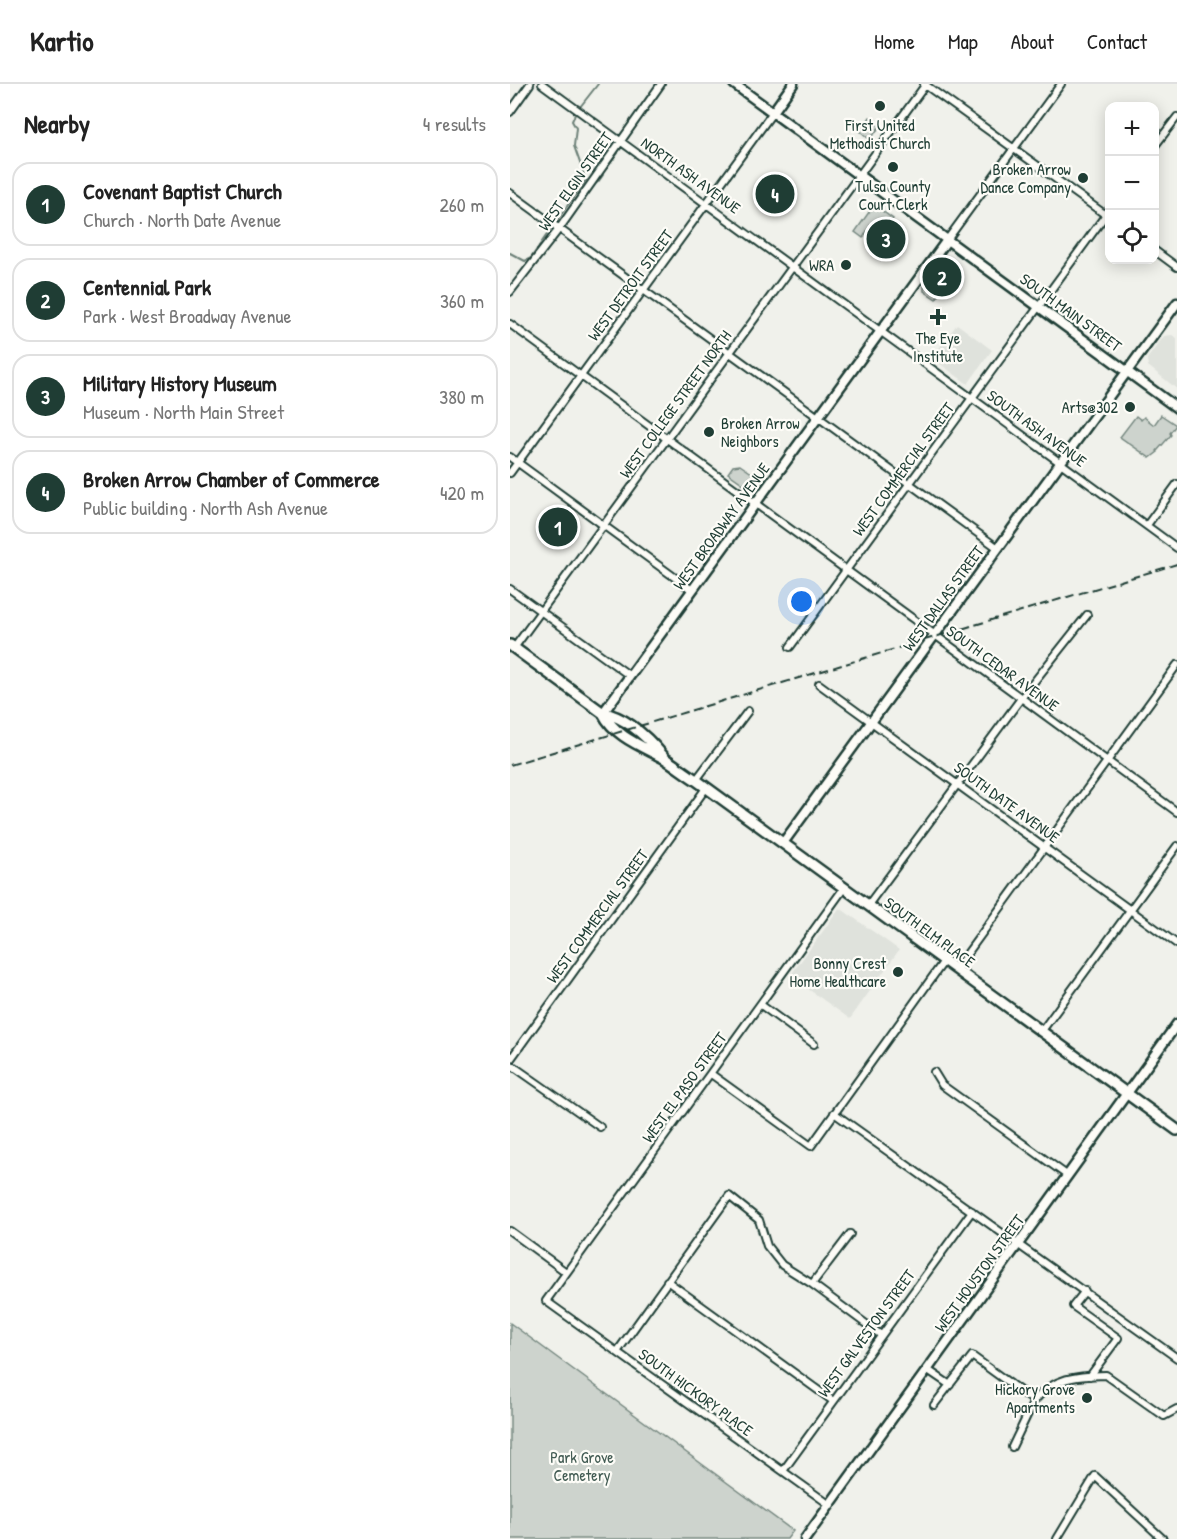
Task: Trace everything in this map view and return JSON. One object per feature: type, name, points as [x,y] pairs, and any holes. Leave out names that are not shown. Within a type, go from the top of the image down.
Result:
[{"type":"main road","name":"SOUTH ELM PLACE","points":[[512,647],[603,713],[608,724],[619,732],[696,780],[1177,1130]]},
{"type":"street","points":[[510,112],[530,84]]},
{"type":"street","name":"NORTH ASH AVENUE","points":[[542,84],[881,331]]},
{"type":"street","name":"WEST ELGIN STREET","points":[[510,292],[662,84]]},
{"type":"street","name":"SOUTH MAIN STREET","points":[[734,84],[1177,408]]},
{"type":"street","points":[[773,112],[794,84]]},
{"type":"street","points":[[925,84],[1105,212]]},
{"type":"street","name":"WEST COLLEGE STREET NORTH","points":[[512,647],[541,612],[925,84]]},
{"type":"street","points":[[947,240],[1061,84]]},
{"type":"street","name":"WEST DETROIT STREET","points":[[510,473],[773,112]]},
{"type":"street","points":[[1159,142],[1177,117]]},
{"type":"street","points":[[510,193],[998,548]]},
{"type":"street","name":"WEST COMMERCIAL STREET","points":[[790,646],[1105,218]]},
{"type":"street","name":"WEST BROADWAY AVENUE","points":[[603,713],[947,240]]},
{"type":"street","points":[[1159,253],[1177,267]]},
{"type":"street","name":"WEST DALLAS STREET","points":[[783,843],[1177,303]]},
{"type":"street","name":"SOUTH CEDAR AVENUE","points":[[510,324],[1177,812]]},
{"type":"street","name":"SOUTH ASH AVENUE","points":[[881,331],[1177,548]]},
{"type":"street","points":[[510,457],[692,590]]},
{"type":"street","points":[[1147,525],[1177,484]]},
{"type":"street","points":[[510,589],[630,676]]},
{"type":"street","points":[[868,905],[1022,698],[1087,615]]},
{"type":"street","points":[[956,969],[1177,665]]},
{"type":"street","points":[[1170,674],[1177,680]]},
{"type":"street","name":"SOUTH DATE AVENUE","points":[[819,684],[1177,944]]},
{"type":"street","points":[[696,780],[748,711]]},
{"type":"street","name":"WEST COMMERCIAL STREET","points":[[510,1062],[706,788]]},
{"type":"street","points":[[1041,1032],[1177,846]]},
{"type":"street","name":"WEST EL PASO STREET","points":[[546,1301],[844,888]]},
{"type":"street","points":[[711,1074],[811,1146],[944,961]]},
{"type":"street","points":[[760,1005],[814,1044]]},
{"type":"street","name":"WEST HOUSTON STREET","points":[[805,1539],[1177,1024]]},
{"type":"street","points":[[510,1062],[600,1127]]},
{"type":"street","points":[[934,1072],[942,1085],[1068,1176]]},
{"type":"street","points":[[834,1113],[1177,1358]]},
{"type":"street","points":[[617,1352],[729,1196],[759,1220],[767,1246],[782,1265],[812,1284],[881,1335]]},
{"type":"street","name":"WEST GALVESTON STREET","points":[[783,1471],[972,1211]]},
{"type":"street","points":[[510,1231],[566,1272]]},
{"type":"street","points":[[812,1284],[850,1234]]},
{"type":"street","points":[[667,1281],[833,1401]]},
{"type":"street","points":[[1085,1291],[1073,1306],[1118,1338],[1090,1376]]},
{"type":"street","name":"SOUTH HICKORY PLACE","points":[[546,1301],[830,1505]]},
{"type":"street","points":[[934,1406],[972,1356],[1034,1401]]},
{"type":"street","points":[[928,1370],[950,1385]]},
{"type":"street","points":[[1012,1447],[1034,1401],[1049,1386],[1058,1381],[1106,1375],[1164,1416],[1177,1409]]},
{"type":"street","points":[[1057,1539],[1095,1476],[1160,1538]]},
{"type":"shaded area","points":[[957,324],[992,350],[968,384],[932,358]]},
{"type":"shaded area","points":[[1172,335],[1177,338],[1177,389],[1148,366],[1147,359],[1164,336]]},
{"type":"shaded area","points":[[840,908],[899,950],[850,1019],[790,976]]},
{"type":"green space","points":[[870,117],[880,126],[870,140],[860,131]]},
{"type":"green space","points":[[874,205],[893,219],[883,233],[871,224],[863,238],[855,232]]},
{"type":"green space","points":[[948,259],[959,267],[936,299],[924,291],[924,287],[943,262]]},
{"type":"green space","points":[[1161,415],[1176,425],[1158,452],[1150,458],[1120,437],[1136,416],[1141,420],[1144,417],[1154,425]]},
{"type":"green space","points":[[740,465],[756,476],[750,486],[728,473],[733,466]]},
{"type":"green space","name":"Park Grove Cemetery","points":[[510,1323],[793,1531],[787,1539],[510,1539]]},
{"type":"waterway","points":[[580,107],[598,84]]},
{"type":"waterway","points":[[510,253],[525,261],[531,258],[586,180],[574,146],[576,128],[572,121],[576,112]]},
{"type":"waterway","points":[[607,168],[618,153]]},
{"type":"waterway","points":[[595,184],[603,175]]},
{"type":"railway","points":[[510,765],[1177,564]]},
{"type":"place","name":"First United Methodist Church","points":[[880,106]]},
{"type":"place","name":"Tulsa County Court Clerk","points":[[893,167]]},
{"type":"place","name":"Broken Arrow Dance Company","points":[[1083,178]]},
{"type":"place","name":"Broken Arrow Chamber of Commerce","points":[[775,194]]},
{"type":"place","name":"Military History Museum","points":[[886,239]]},
{"type":"place","name":"WRA","points":[[846,265]]},
{"type":"place","name":"Centennial Park","points":[[942,277]]},
{"type":"place","name":"The Eye Institute","points":[[938,317]]},
{"type":"place","name":"Arts@302","points":[[1130,407]]},
{"type":"place","name":"Broken Arrow Neighbors","points":[[709,432]]},
{"type":"place","name":"Covenant Baptist Church","points":[[558,527]]},
{"type":"place","name":"Bonny Crest Home Healthcare","points":[[898,972]]},
{"type":"place","name":"Hickory Grove Apartments","points":[[1087,1398]]}]
